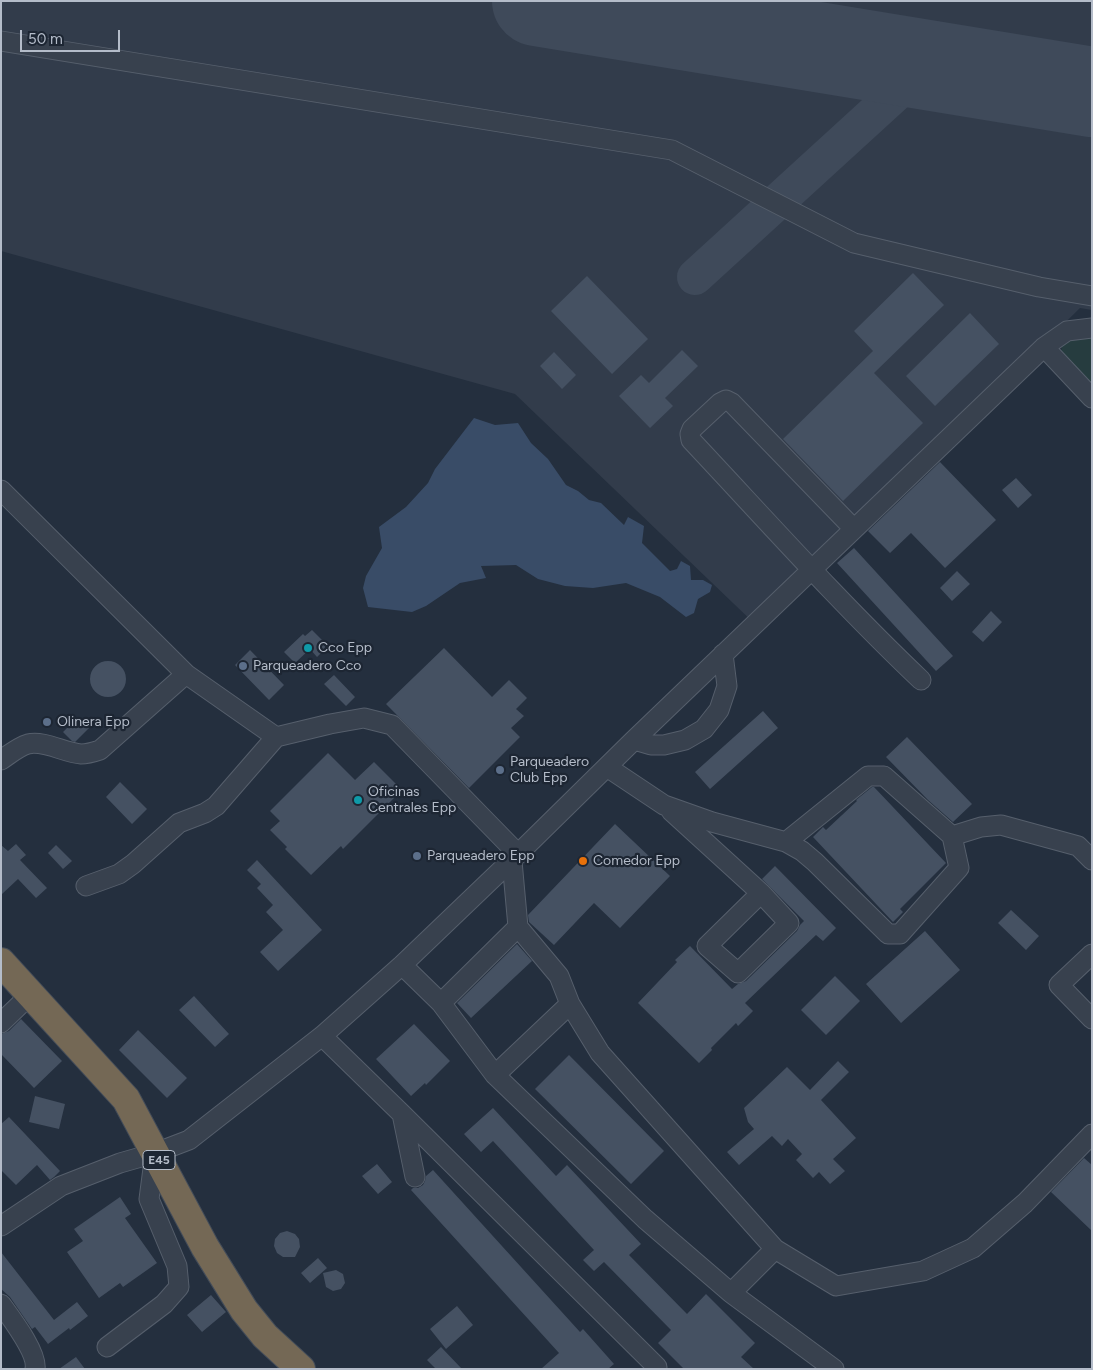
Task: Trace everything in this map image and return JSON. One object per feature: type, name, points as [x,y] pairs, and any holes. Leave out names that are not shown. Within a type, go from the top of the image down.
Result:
[{"type":"highway","name":"E45","points":[[1,962],[126,1099],[206,1247],[244,1310],[264,1336],[296,1367]]},
{"type":"street","points":[[1,41],[672,150],[854,243],[1039,287],[1092,296]]},
{"type":"street","points":[[1,1226],[61,1186],[120,1163],[155,1153],[189,1140],[322,1036],[402,965],[515,858],[634,740],[1044,346],[1067,331],[1092,328]]},
{"type":"street","points":[[1044,346],[1092,398]]},
{"type":"street","points":[[854,529],[732,403],[726,400],[720,402],[692,429],[690,434],[692,440],[812,570],[921,680]]},
{"type":"street","points":[[1,490],[186,674],[276,737]]},
{"type":"street","points":[[634,740],[664,745],[685,740],[704,729],[719,710],[727,686],[723,654]]},
{"type":"street","points":[[1,760],[16,749],[30,743],[80,754],[100,750],[186,674]]},
{"type":"street","points":[[86,886],[119,874],[179,823],[216,806],[276,737],[364,718],[392,725],[515,858],[518,927],[559,976],[570,1004],[600,1053],[775,1249],[836,1286],[924,1271],[973,1248],[1025,1203],[1092,1134]]},
{"type":"street","points":[[607,767],[664,805],[761,893]]},
{"type":"street","points":[[664,805],[712,822],[786,842],[802,851],[816,862],[888,934],[900,934],[959,868],[952,836],[884,776],[868,776],[786,842]]},
{"type":"street","points":[[952,836],[982,827],[1001,824],[1078,846],[1092,860]]},
{"type":"street","points":[[441,1003],[518,927]]},
{"type":"street","points":[[1092,954],[1059,985],[1092,1019]]},
{"type":"street","points":[[402,965],[441,1003],[495,1075],[645,1219],[731,1293],[834,1369]]},
{"type":"street","points":[[1,1023],[31,994]]},
{"type":"street","points":[[495,1075],[570,1004]]},
{"type":"street","points":[[322,1036],[657,1367],[656,1369]]},
{"type":"street","points":[[402,1114],[415,1177]]},
{"type":"street","points":[[107,1347],[164,1304],[179,1287],[177,1266],[149,1199],[155,1153]]},
{"type":"street","points":[[731,1293],[775,1249]]},
{"type":"street","points":[[1,1304],[30,1347],[36,1365],[35,1369]]},
{"type":"shaded area","points":[[1,1],[1092,1],[1092,310],[1080,308],[758,627],[515,394],[1,251]]},
{"type":"green space","points":[[1092,333],[1092,389],[1061,356],[1062,344],[1069,335]]},
{"type":"water","points":[[474,418],[495,425],[518,423],[531,443],[548,459],[566,485],[578,491],[589,500],[601,503],[624,525],[628,517],[644,526],[642,543],[670,571],[677,569],[681,561],[690,566],[691,580],[703,580],[712,585],[710,592],[698,599],[694,613],[686,617],[660,597],[626,583],[593,588],[565,586],[538,579],[516,565],[481,566],[486,578],[460,583],[426,606],[412,612],[368,607],[363,588],[366,576],[382,548],[379,527],[406,507],[428,483],[435,469]]},
{"type":"building","points":[[913,273],[944,305],[874,373],[923,423],[843,501],[783,439],[873,351],[854,331]]},
{"type":"building","points":[[587,276],[648,339],[612,374],[551,311]]},
{"type":"building","points":[[970,313],[999,344],[935,406],[906,376]]},
{"type":"building","points":[[682,350],[698,366],[665,398],[673,406],[650,428],[619,396],[641,375],[649,383]]},
{"type":"building","points":[[554,352],[576,375],[562,389],[540,366]]},
{"type":"building","points":[[940,462],[996,520],[945,568],[911,533],[890,553],[868,531]]},
{"type":"building","points":[[1016,478],[1032,495],[1018,508],[1002,490]]},
{"type":"building","points":[[854,548],[953,656],[936,671],[837,563]]},
{"type":"building","points":[[957,571],[970,584],[952,601],[940,588]]},
{"type":"building","points":[[991,611],[1002,622],[983,642],[972,632]]},
{"type":"building","name":"Cco Epp","points":[[312,630],[328,646],[317,657],[310,649],[295,663],[284,652],[303,634],[305,636]]},
{"type":"building","points":[[444,648],[492,697],[509,680],[527,698],[516,709],[524,716],[511,728],[520,737],[469,788],[386,704]]},
{"type":"building","points":[[250,650],[284,685],[269,700],[235,665]]},
{"type":"building","points":[[108,661],[115,662],[121,666],[125,672],[125,686],[121,692],[115,696],[108,697],[101,696],[95,692],[91,686],[90,679],[91,672],[95,666],[101,662]]},
{"type":"building","points":[[334,675],[355,697],[346,706],[324,684]]},
{"type":"building","points":[[763,711],[778,728],[710,789],[695,772]]},
{"type":"building","points":[[78,717],[89,728],[75,742],[63,732]]},
{"type":"building","points":[[907,737],[972,804],[953,822],[928,800],[886,757]]},
{"type":"building","name":"Oficinas Centrales Epp","points":[[328,753],[355,780],[374,762],[402,790],[343,849],[341,846],[311,875],[285,849],[287,847],[270,830],[280,821],[270,811]]},
{"type":"building","points":[[120,782],[147,809],[132,824],[106,797]]},
{"type":"building","points":[[872,787],[946,863],[900,909],[903,912],[893,922],[813,837],[823,827],[826,830]]},
{"type":"building","points":[[615,824],[670,876],[620,928],[594,903],[554,945],[529,922],[528,915]]},
{"type":"building","points":[[16,844],[26,855],[20,860],[47,888],[36,898],[18,879],[1,895],[1,845],[8,851]]},
{"type":"building","points":[[56,845],[72,861],[63,869],[48,853]]},
{"type":"building","points":[[257,860],[322,930],[278,971],[260,952],[283,930],[266,912],[273,905],[257,888],[261,884],[247,870]]},
{"type":"building","points":[[775,866],[836,928],[823,941],[816,935],[745,1003],[753,1011],[738,1026],[736,1023],[699,1063],[638,1003],[677,962],[675,960],[690,946],[732,989],[746,981],[797,931],[804,921],[762,879]]},
{"type":"building","points":[[1011,910],[1039,936],[1026,950],[998,923]]},
{"type":"building","points":[[925,931],[960,970],[901,1023],[866,984]]},
{"type":"building","points":[[517,944],[532,961],[471,1018],[457,1003]]},
{"type":"building","points":[[835,976],[860,1001],[826,1035],[801,1010]]},
{"type":"building","points":[[194,996],[229,1034],[215,1047],[179,1010]]},
{"type":"building","points":[[21,1019],[62,1061],[34,1088],[1,1054],[1,1034],[9,1031]]},
{"type":"building","points":[[414,1024],[450,1061],[426,1085],[425,1083],[411,1096],[376,1059]]},
{"type":"building","points":[[138,1030],[187,1078],[167,1098],[119,1050]]},
{"type":"building","points":[[569,1055],[664,1151],[631,1184],[535,1089]]},
{"type":"building","points":[[838,1061],[849,1072],[821,1100],[856,1138],[833,1159],[845,1171],[830,1184],[819,1172],[813,1178],[796,1160],[802,1154],[788,1139],[782,1146],[772,1136],[739,1165],[727,1152],[754,1129],[748,1122],[744,1108],[787,1067],[810,1090]]},
{"type":"building","points":[[35,1096],[65,1104],[59,1129],[29,1122]]},
{"type":"building","points":[[493,1108],[556,1176],[567,1165],[641,1244],[629,1255],[687,1314],[706,1294],[755,1343],[741,1357],[754,1369],[684,1369],[658,1343],[671,1330],[604,1262],[594,1271],[583,1260],[594,1250],[493,1141],[481,1152],[464,1134]]},
{"type":"building","points":[[9,1117],[60,1171],[50,1180],[37,1165],[16,1185],[1,1170],[1,1124]]},
{"type":"building","points":[[1084,1158],[1092,1165],[1092,1231],[1051,1192]]},
{"type":"building","points":[[377,1164],[392,1182],[378,1194],[362,1176]]},
{"type":"building","points":[[433,1170],[580,1332],[583,1329],[614,1364],[608,1369],[541,1369],[559,1353],[411,1190],[423,1185],[426,1176]]},
{"type":"building","points":[[120,1197],[131,1214],[125,1218],[157,1263],[123,1287],[120,1283],[99,1298],[67,1252],[83,1241],[74,1229]]},
{"type":"building","points":[[287,1231],[295,1234],[299,1239],[300,1247],[295,1257],[283,1257],[277,1253],[274,1246],[275,1239],[280,1233]]},
{"type":"building","points":[[1,1252],[54,1320],[77,1302],[88,1316],[48,1344],[35,1327],[32,1329],[10,1297],[1,1289]]},
{"type":"building","points":[[318,1258],[327,1268],[310,1283],[301,1273]]},
{"type":"building","points":[[336,1270],[343,1274],[345,1283],[341,1289],[333,1291],[326,1287],[323,1273]]},
{"type":"building","points":[[211,1295],[226,1312],[202,1332],[187,1315]]},
{"type":"building","points":[[457,1306],[473,1325],[446,1349],[430,1329]]},
{"type":"building","points":[[441,1347],[462,1369],[436,1369],[427,1360]]},
{"type":"building","points":[[76,1357],[85,1369],[59,1369]]},
{"type":"taxiway","points":[[695,277],[927,65]]},
{"type":"runway","points":[[537,1],[1092,92]]},
{"type":"place","name":"Cco Epp","points":[[308,648]]},
{"type":"place","name":"Parqueadero Cco","points":[[243,666]]},
{"type":"place","name":"Olinera Epp","points":[[47,722]]},
{"type":"place","name":"Parqueadero Club Epp","points":[[500,770]]},
{"type":"place","name":"Oficinas Centrales Epp","points":[[358,800]]},
{"type":"place","name":"Parqueadero Epp","points":[[417,856]]},
{"type":"place","name":"Comedor Epp","points":[[583,861]]}]
